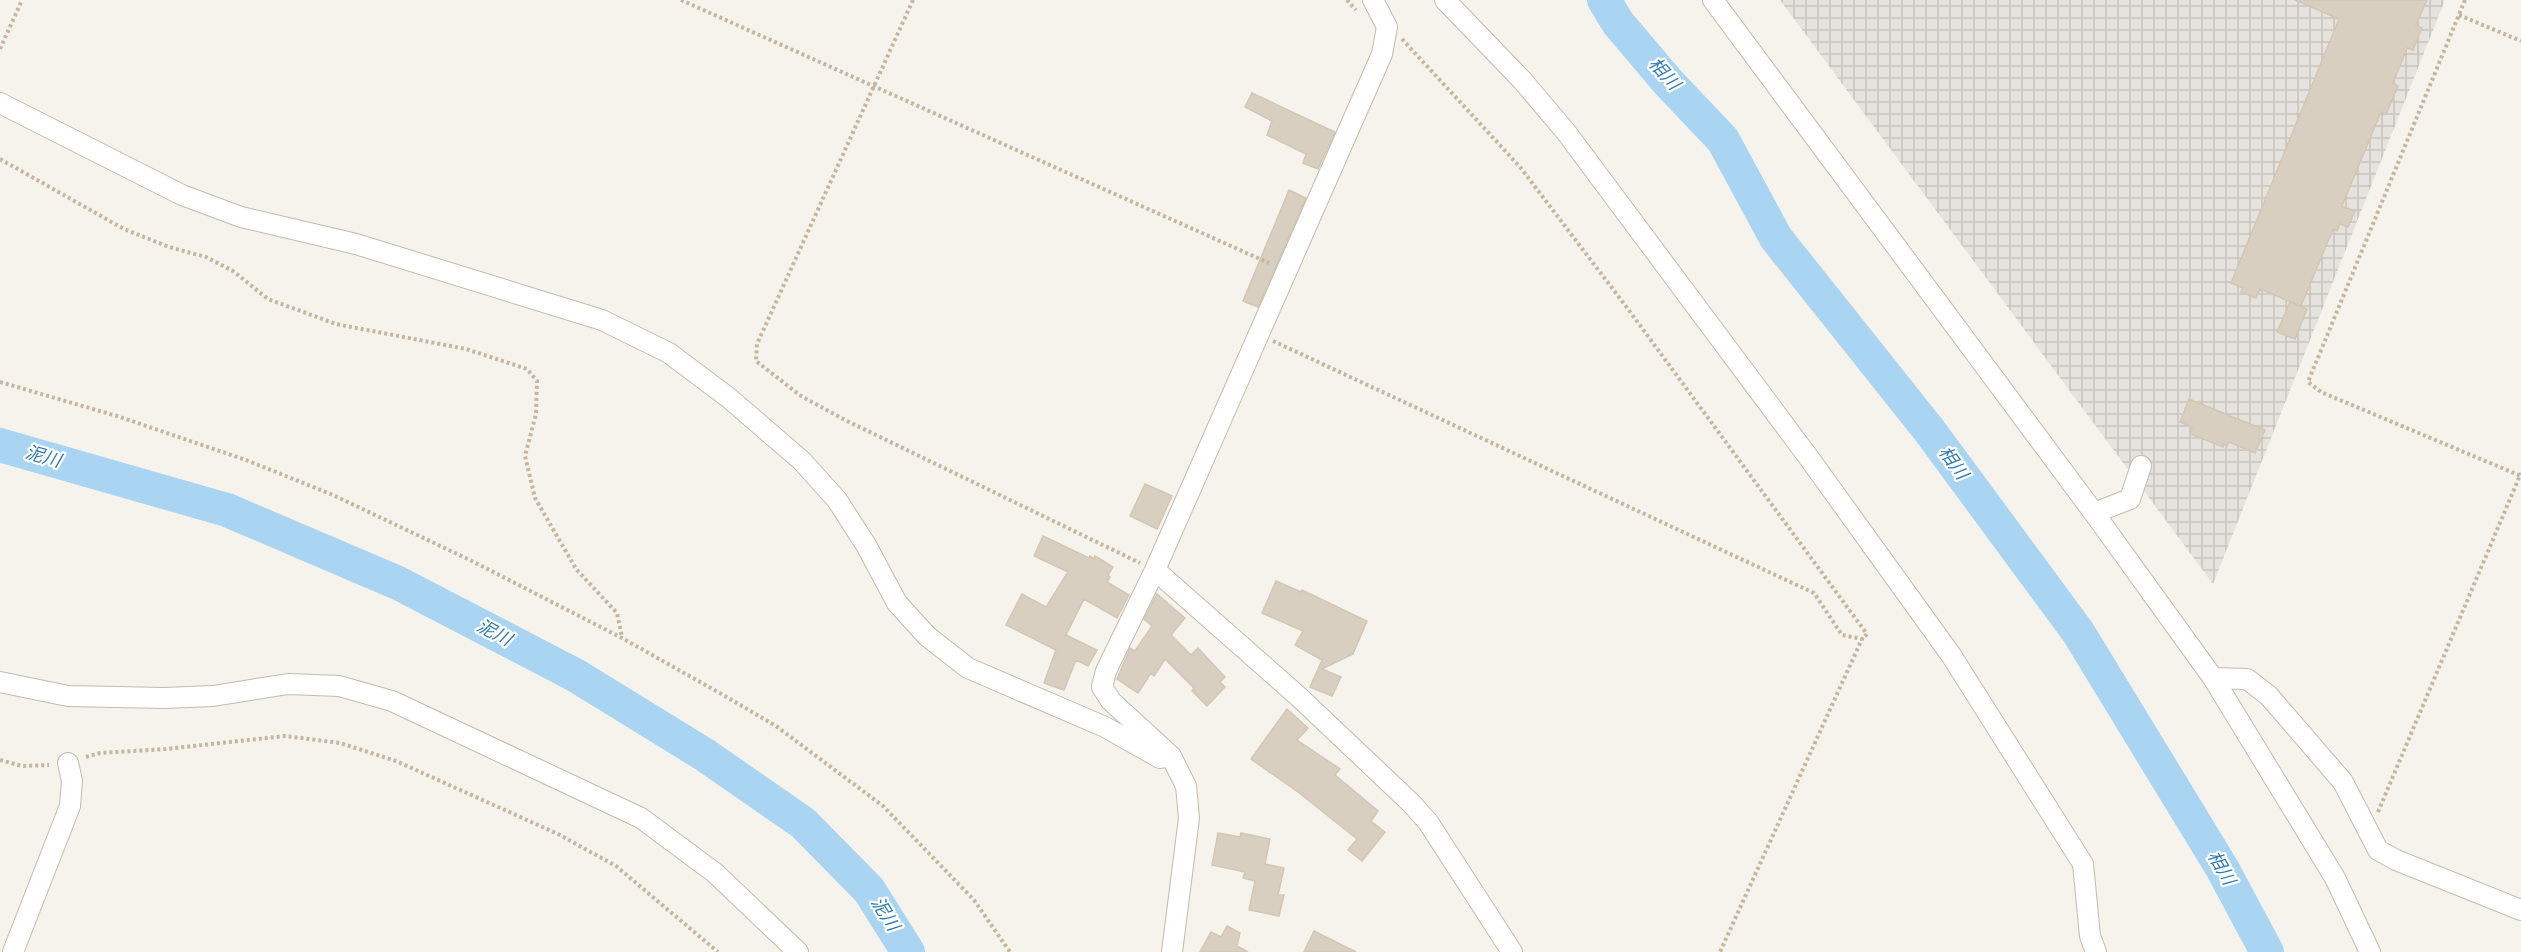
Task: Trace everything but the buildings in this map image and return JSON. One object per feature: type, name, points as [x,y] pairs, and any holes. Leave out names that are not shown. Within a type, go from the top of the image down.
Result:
[{"type":"street","points":[[1445,0],[1522,80],[1566,132],[1809,458],[1951,656],[2083,864],[2090,936],[2097,952]]},
{"type":"street","points":[[1713,0],[2094,513],[2213,678],[2335,878],[2370,952]]},
{"type":"street","points":[[1171,948],[1189,818],[1186,786],[1171,756],[1111,701],[1102,687],[1106,671],[1155,570],[1382,54],[1387,27],[1367,7]]},
{"type":"street","points":[[0,103],[182,195],[231,213],[356,244],[602,320],[669,353],[729,398],[802,461],[837,500],[866,545],[897,603],[927,636],[968,668],[1105,727],[1160,758],[1171,756]]},
{"type":"street","points":[[2094,513],[2130,499],[2141,466]]},
{"type":"street","points":[[1155,570],[1291,690],[1411,802],[1428,822],[1512,952]]},
{"type":"street","points":[[2213,678],[2247,679],[2269,696],[2343,782],[2378,850],[2396,860],[2521,910]]},
{"type":"street","points":[[0,682],[68,696],[164,698],[213,696],[288,684],[339,686],[392,701],[641,818],[715,873],[798,952]]},
{"type":"street","points":[[13,952],[70,806],[72,781],[68,764]]},
{"type":"path","points":[[0,49],[22,0]]},
{"type":"path","points":[[681,0],[1287,271]]},
{"type":"path","points":[[913,0],[757,344],[756,361],[801,396],[845,420],[1155,570]]},
{"type":"path","points":[[1347,0],[1367,7]]},
{"type":"path","points":[[2366,823],[2379,811],[2521,475],[2321,392],[2308,382],[2466,0]]},
{"type":"path","points":[[2459,15],[2521,40]]},
{"type":"path","points":[[1387,27],[1406,42],[1520,167],[1625,305],[1867,634],[1862,639],[1720,952]]},
{"type":"path","points":[[0,159],[124,229],[169,247],[206,257],[233,271],[268,299],[336,324],[466,349],[527,369],[537,381],[536,414],[525,456],[535,498],[576,569],[617,613],[622,638]]},
{"type":"path","points":[[1259,334],[1814,593],[1842,635],[1862,639]]},
{"type":"path","points":[[0,382],[117,416],[246,460],[333,495],[472,561],[622,638],[776,726],[884,806],[974,900],[1010,952]]},
{"type":"path","points":[[0,760],[22,766],[68,764],[100,753],[166,749],[285,736],[340,743],[396,761],[558,834],[616,866],[660,900],[718,952]]},
{"type":"shaded area","points":[[1780,0],[2445,0],[2213,584]]},
{"type":"waterway","name":"相川","points":[[1604,0],[1618,23],[1668,82],[1723,140],[1776,238],[1929,430],[2078,632],[2222,868],[2267,952]]},
{"type":"waterway","name":"泥川","points":[[0,445],[227,510],[398,583],[575,675],[705,755],[803,823],[869,890],[908,952]]}]
